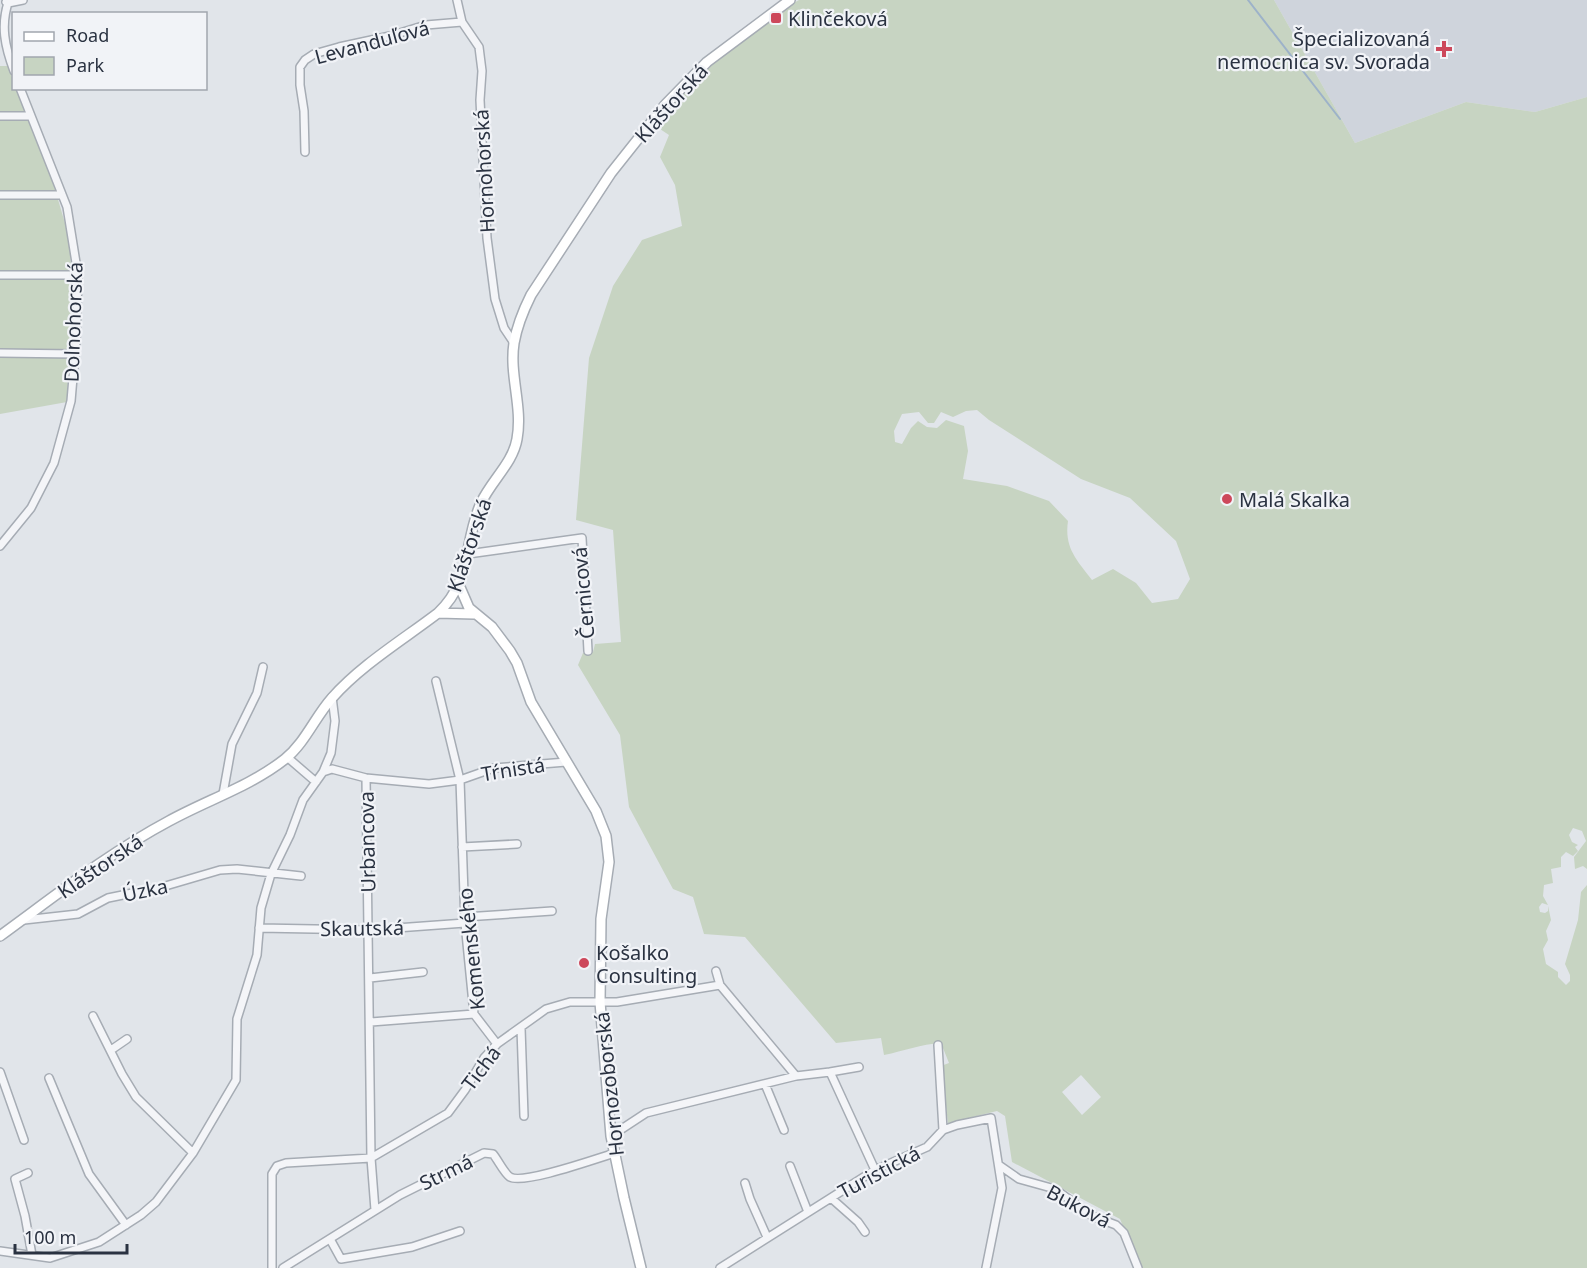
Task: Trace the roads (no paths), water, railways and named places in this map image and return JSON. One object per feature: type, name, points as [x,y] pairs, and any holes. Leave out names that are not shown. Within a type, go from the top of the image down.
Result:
[{"type":"street","points":[[12,68],[4,55],[4,17],[7,1],[23,0]]},
{"type":"street","name":"Hornohorská","points":[[457,0],[462,22],[479,46],[482,71],[480,100],[487,238],[495,299],[504,328],[514,343]]},
{"type":"street","name":"Kláštorská","points":[[0,936],[140,839],[168,822],[255,779],[287,757],[333,697],[356,675],[438,613],[451,600],[459,585],[480,505],[486,492],[509,459],[517,441],[519,422],[514,343],[522,316],[537,284],[611,173],[665,105],[707,62],[786,0]]},
{"type":"street","name":"Levanduľová","points":[[305,152],[300,67],[305,60],[314,54],[426,25],[462,22]]},
{"type":"street","name":"Dolnohorská","points":[[0,546],[31,508],[54,463],[71,401],[75,354],[78,275],[67,207],[21,90]]},
{"type":"street","points":[[0,116],[30,116]]},
{"type":"street","points":[[0,195],[62,195]]},
{"type":"street","points":[[0,274],[78,275]]},
{"type":"street","points":[[0,353],[75,354]]},
{"type":"street","name":"Černicová","points":[[468,554],[582,538],[588,651]]},
{"type":"street","name":"Hornozoborská","points":[[459,585],[464,602],[474,614],[492,627],[510,651],[517,663],[531,702],[596,811],[606,836],[609,862],[601,919],[600,1002],[612,1136],[641,1268]]},
{"type":"street","points":[[438,613],[474,614]]},
{"type":"street","points":[[223,794],[232,744],[257,693],[263,667]]},
{"type":"street","name":"Tŕnistá","points":[[436,681],[460,780]]},
{"type":"street","points":[[0,1251],[50,1258],[99,1242],[156,1202],[193,1152],[236,1080],[237,1019],[256,955],[261,908],[271,874],[290,835],[303,800],[323,772],[330,753],[335,721],[333,697]]},
{"type":"street","points":[[287,757],[316,782]]},
{"type":"street","name":"Tŕnistá","points":[[323,772],[332,769],[366,778],[429,784],[460,780],[494,768],[566,762]]},
{"type":"street","name":"Urbancova","points":[[366,778],[371,1158],[375,1210]]},
{"type":"street","name":"Komenského","points":[[460,780],[465,920],[474,1014],[497,1044]]},
{"type":"street","points":[[462,847],[517,844]]},
{"type":"street","name":"Úzka","points":[[22,920],[78,914],[108,898],[162,887],[220,870],[237,869],[301,876]]},
{"type":"street","name":"Skautská","points":[[259,928],[369,930],[552,911]]},
{"type":"street","points":[[716,970],[720,985],[796,1076]]},
{"type":"street","points":[[370,978],[423,972]]},
{"type":"street","name":"Tichá","points":[[371,1158],[447,1113],[465,1090],[484,1058],[497,1044],[546,1009],[570,1002],[617,1002],[720,985]]},
{"type":"street","points":[[371,1022],[474,1014]]},
{"type":"street","points":[[93,1016],[136,1097],[193,1152]]},
{"type":"street","points":[[521,1028],[524,1116]]},
{"type":"street","points":[[111,1050],[127,1040]]},
{"type":"street","points":[[938,1045],[943,1130]]},
{"type":"street","points":[[612,1136],[646,1113],[796,1076],[859,1067]]},
{"type":"street","points":[[0,1072],[24,1140]]},
{"type":"street","points":[[830,1072],[874,1170]]},
{"type":"street","points":[[49,1078],[89,1174],[126,1225]]},
{"type":"street","points":[[765,1084],[784,1130]]},
{"type":"street","name":"Turistická","points":[[720,1268],[874,1170],[927,1147],[943,1130],[991,1118],[999,1165]]},
{"type":"street","name":"Strmá","points":[[283,1268],[400,1195],[484,1153],[493,1154],[510,1177],[516,1178],[535,1177],[615,1153]]},
{"type":"street","points":[[273,1268],[272,1174],[277,1166],[286,1163],[371,1158]]},
{"type":"street","points":[[986,1268],[1002,1188],[999,1165]]},
{"type":"street","name":"Buková","points":[[999,1165],[1018,1179],[1055,1188],[1092,1216],[1116,1225],[1124,1233],[1138,1268]]},
{"type":"street","points":[[790,1166],[808,1212]]},
{"type":"street","points":[[28,1173],[15,1179],[32,1255]]},
{"type":"street","points":[[745,1183],[767,1237]]},
{"type":"street","name":"Turistická","points":[[831,1198],[858,1222],[865,1232]]},
{"type":"street","points":[[330,1239],[341,1259],[412,1247],[460,1231]]},
{"type":"waterway","points":[[1248,0],[1340,119]]},
{"type":"place","name":"Klinčeková","points":[[776,18]]},
{"type":"place","name":"Špecializovaná nemocnica sv. Svorada","points":[[1444,49]]},
{"type":"place","name":"Malá Skalka","points":[[1227,499]]},
{"type":"place","name":"Košalko Consulting","points":[[584,963]]}]
